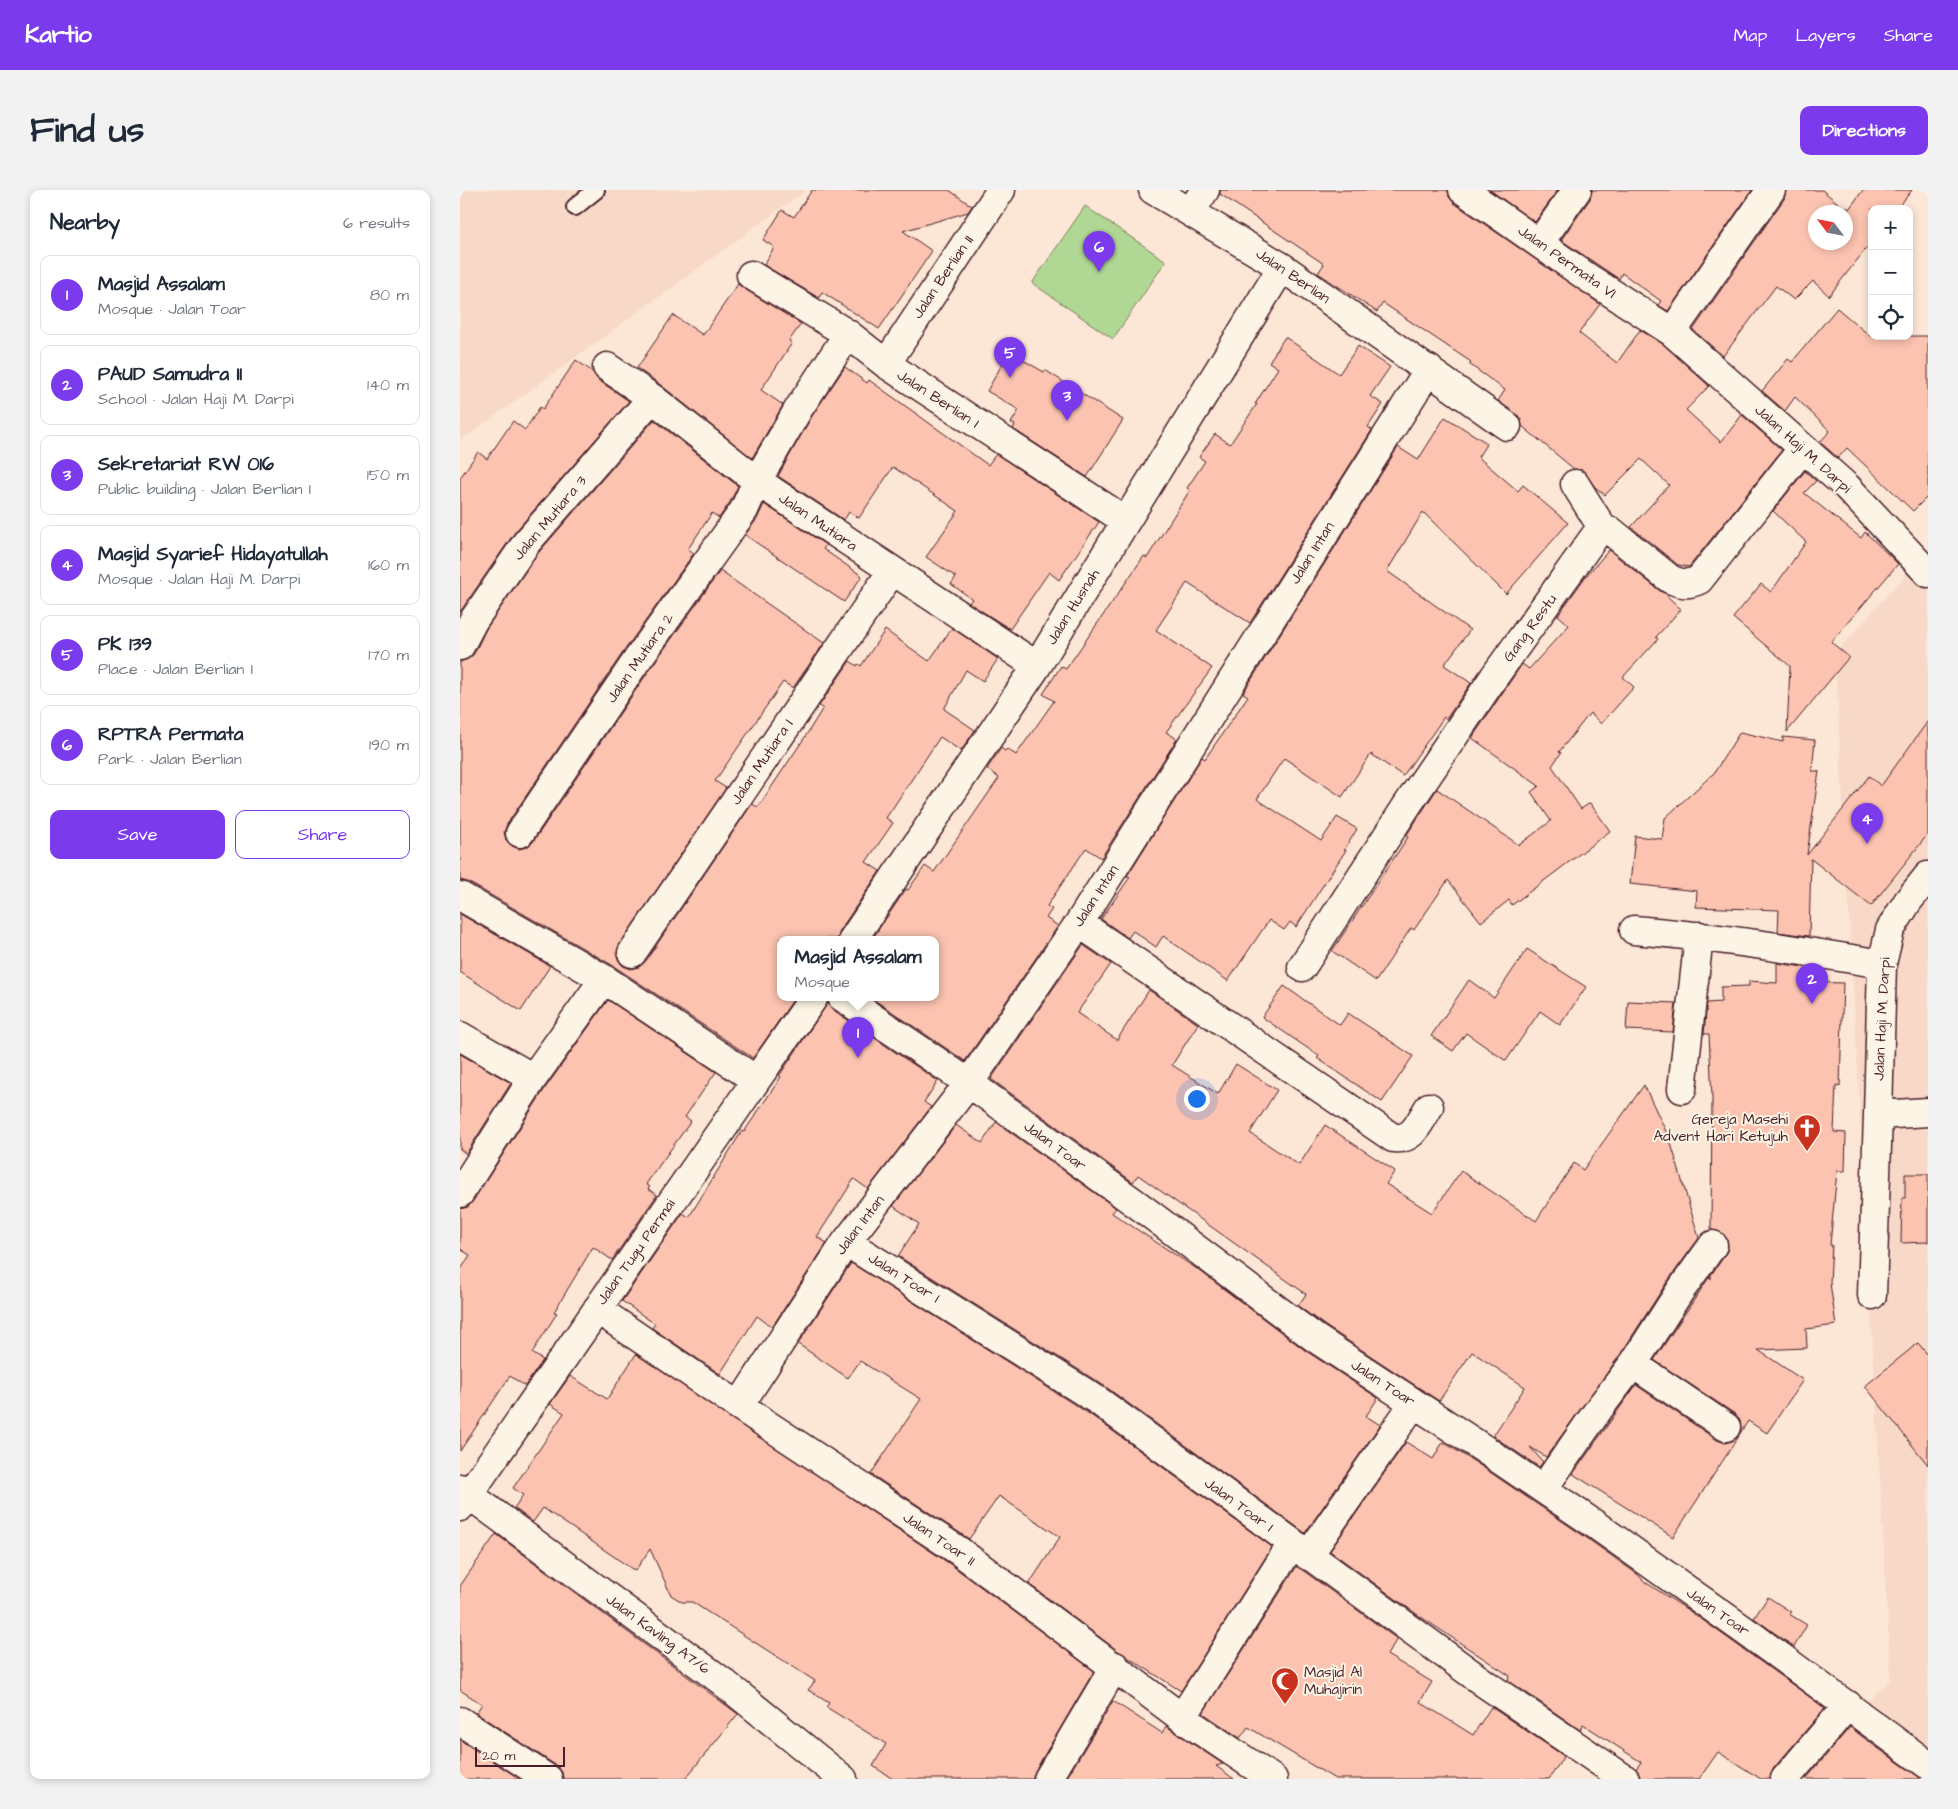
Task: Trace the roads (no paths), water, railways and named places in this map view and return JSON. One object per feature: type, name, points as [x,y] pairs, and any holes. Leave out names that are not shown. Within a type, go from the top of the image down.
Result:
[{"type":"street","name":"Jalan Berlian II","points":[[886,364],[1001,190]]},
{"type":"street","name":"Jalan Berlian","points":[[1153,190],[1198,201],[1282,267],[1429,369],[1507,426]]},
{"type":"street","name":"Jalan Permata VI","points":[[1463,190],[1540,242],[1587,277],[1672,332]]},
{"type":"street","points":[[1540,242],[1577,190]]},
{"type":"street","points":[[1672,332],[1771,190]]},
{"type":"street","name":"Jalan Husnah","points":[[854,936],[1037,666],[1282,267]]},
{"type":"street","name":"Jalan Berlian I","points":[[751,275],[848,334],[886,364],[1126,521]]},
{"type":"street","name":"Jalan Haji M. Darpi","points":[[1672,332],[1847,487],[1928,573]]},
{"type":"street","name":"Jalan Mutiara 2","points":[[520,833],[637,660],[744,510],[757,481],[799,408],[848,334]]},
{"type":"street","name":"Jalan Mutiara","points":[[607,366],[652,398],[757,481],[1037,666]]},
{"type":"street","name":"Jalan Intan","points":[[738,1406],[846,1242],[969,1083],[1079,923],[1429,369]]},
{"type":"street","name":"Jalan Mutiara 3","points":[[460,646],[473,621],[526,542],[652,398]]},
{"type":"street","points":[[1575,484],[1603,529],[1612,532],[1670,579],[1679,583],[1689,584],[1699,580],[1803,448]]},
{"type":"street","name":"Gang Restu","points":[[1302,967],[1408,804],[1494,678],[1593,538],[1600,529],[1603,529]]},
{"type":"street","name":"Jalan Mutiara I","points":[[632,953],[892,571]]},
{"type":"street","name":"Jalan Haji M. Darpi","points":[[1872,1295],[1882,964],[1890,930],[1908,901],[1928,876]]},
{"type":"street","points":[[460,896],[604,979],[747,1074]]},
{"type":"street","points":[[1079,923],[1393,1138],[1401,1139],[1411,1136],[1429,1107]]},
{"type":"street","points":[[1634,930],[1699,936],[1882,964]]},
{"type":"street","points":[[1682,1089],[1699,936]]},
{"type":"street","points":[[460,1193],[533,1078],[604,979]]},
{"type":"street","name":"Jalan Tugu Permai","points":[[463,1497],[597,1309],[811,1001]]},
{"type":"street","name":"Jalan Toar","points":[[848,1001],[969,1083],[1142,1208],[1314,1338],[1544,1489],[1848,1705],[1928,1765]]},
{"type":"street","points":[[460,1036],[533,1078]]},
{"type":"street","points":[[1878,1115],[1928,1112]]},
{"type":"street","name":"Jalan Toar I","points":[[846,1242],[1097,1400],[1484,1683],[1625,1779]]},
{"type":"street","points":[[1544,1489],[1600,1406],[1633,1364],[1680,1291],[1713,1245]]},
{"type":"street","name":"Jalan Toar II","points":[[597,1309],[738,1406],[958,1551],[1115,1666],[1182,1718],[1273,1779]]},
{"type":"street","points":[[1633,1364],[1726,1426]]},
{"type":"street","points":[[1182,1718],[1300,1550],[1414,1404]]},
{"type":"street","name":"Jalan Kavling A7/6","points":[[463,1497],[723,1682],[843,1779]]},
{"type":"street","points":[[1048,1779],[1115,1666]]},
{"type":"street","points":[[1785,1779],[1848,1705]]},
{"type":"street","points":[[460,1721],[548,1779]]},
{"type":"lane","points":[[574,207],[596,190]]},
{"type":"place","name":"RPTRA Permata","points":[[1099,272]]},
{"type":"place","name":"PK 139","points":[[1010,378]]},
{"type":"place","name":"Sekretariat RW 016","points":[[1067,421]]},
{"type":"place","name":"Masjid Syarief Hidayatullah","points":[[1867,844]]},
{"type":"place","name":"PAUD Samudra II","points":[[1812,1004]]},
{"type":"place","name":"Masjid Assalam","points":[[858,1058]]},
{"type":"place","name":"Gereja Masehi Advent Hari Ketujuh","points":[[1807,1152]]},
{"type":"place","name":"Masjid Al Muhajirin","points":[[1285,1705]]}]
